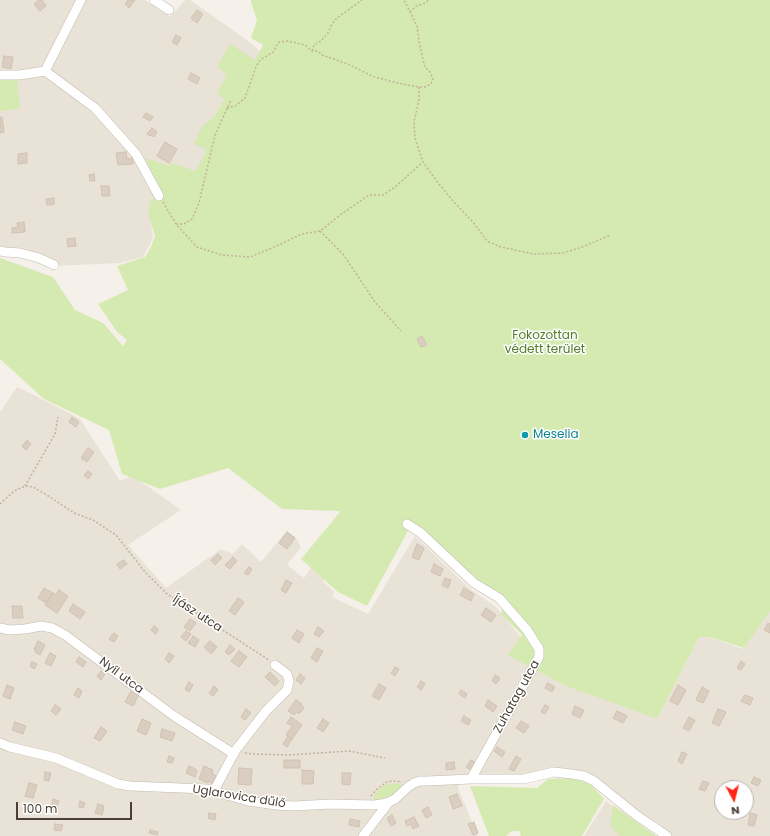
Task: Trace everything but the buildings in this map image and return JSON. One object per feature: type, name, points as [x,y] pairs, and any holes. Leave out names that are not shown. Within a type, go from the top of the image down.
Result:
[{"type":"street","points":[[44,71],[81,0]]},
{"type":"street","points":[[154,0],[169,10]]},
{"type":"street","points":[[0,75],[44,71],[95,108],[136,154],[159,196]]},
{"type":"street","points":[[0,251],[20,253],[39,258],[54,265]]},
{"type":"street","name":"Zuhatag utca","points":[[407,524],[421,533],[474,583],[499,598],[527,630],[539,649],[539,657],[471,779]]},
{"type":"street","name":"Nyíl utca","points":[[0,628],[9,630],[41,626],[52,628],[65,635],[174,716],[234,752]]},
{"type":"street","points":[[214,791],[234,752],[266,711],[287,690],[289,681],[287,674],[275,665]]},
{"type":"street","name":"Uglarovica dűlő","points":[[0,743],[10,747],[56,758],[118,784],[130,786],[206,789],[248,801],[276,805],[381,804],[389,802]]},
{"type":"street","points":[[363,836],[389,802],[395,799],[414,783],[420,781],[524,778],[554,772],[584,776],[594,781],[636,816],[667,836]]},
{"type":"path","points":[[312,51],[314,45],[321,41],[328,33],[332,24],[337,18],[362,0]]},
{"type":"path","points":[[227,108],[234,106],[245,98],[260,60],[273,52],[279,42],[288,41],[305,44],[312,51],[318,51],[322,55],[348,64],[372,76],[397,83],[419,88],[431,84],[433,79],[430,72],[425,67],[417,26],[404,0]]},
{"type":"path","points":[[410,12],[416,6],[426,3],[428,0]]},
{"type":"path","points":[[419,88],[419,100],[414,122],[415,138],[424,162],[439,184],[487,241],[500,247],[534,254],[563,253],[611,235]]},
{"type":"path","points":[[176,224],[184,224],[192,219],[199,202],[215,135],[231,100]]},
{"type":"path","points":[[159,196],[176,224],[197,247],[222,256],[250,257],[302,234],[320,231],[369,195],[383,195],[395,187],[424,162]]},
{"type":"path","points":[[320,231],[343,254],[375,302],[401,331]]},
{"type":"path","points":[[0,504],[24,486],[55,434],[58,417]]},
{"type":"path","name":"Íjász utca","points":[[24,486],[33,487],[39,490],[74,513],[93,520],[116,535],[145,572],[167,594],[275,665]]},
{"type":"path","points":[[234,752],[288,755],[349,751],[385,758]]},
{"type":"path","points":[[366,804],[376,789],[387,782],[400,781],[408,787]]},
{"type":"shaded area","points":[[0,0],[145,0],[170,17],[185,0],[190,0],[247,40],[260,51],[197,173],[163,183],[149,209],[153,238],[143,257],[120,263],[53,266],[0,250]]},
{"type":"shaded area","points":[[17,387],[80,419],[120,481],[133,476],[181,510],[128,545],[166,588],[221,549],[233,554],[242,544],[261,562],[287,531],[296,538],[301,547],[287,565],[304,578],[316,561],[328,572],[323,581],[334,592],[332,597],[368,614],[415,536],[470,589],[495,606],[529,647],[530,666],[564,685],[657,719],[699,637],[709,637],[743,649],[770,609],[770,836],[671,836],[661,830],[662,826],[655,821],[651,825],[590,776],[459,778],[458,788],[478,836],[0,836],[0,412]]},
{"type":"shaded area","points":[[606,801],[640,826],[654,836],[584,836]]},
{"type":"green space","name":"Fokozottan védett terület","points":[[251,0],[770,0],[770,611],[744,648],[710,637],[699,637],[657,719],[580,691],[579,693],[577,690],[564,685],[508,655],[522,635],[501,614],[504,601],[409,529],[367,606],[338,592],[301,559],[340,512],[339,511],[282,509],[228,468],[160,489],[122,474],[109,430],[44,399],[0,359],[0,258],[53,277],[75,310],[103,323],[123,346],[127,340],[117,332],[98,304],[128,290],[117,266],[145,257],[155,236],[148,213],[151,201],[155,197],[157,186],[146,158],[169,166],[171,163],[196,171],[206,149],[194,144],[201,128],[215,115],[225,99],[217,94],[227,74],[217,67],[230,44],[255,60],[263,45],[251,38],[257,20]]},
{"type":"green space","points":[[0,78],[17,78],[20,109],[0,111]]},
{"type":"green space","points":[[571,778],[590,784],[604,799],[582,836],[521,836],[519,831],[512,831],[506,836],[489,836],[470,786],[537,788],[548,779]]},
{"type":"green space","points":[[394,783],[401,784],[402,788],[394,797],[374,801],[376,793],[383,786]]},
{"type":"green space","points":[[613,805],[656,836],[620,836],[610,825]]},
{"type":"place","name":"Meselia","points":[[525,435]]}]
